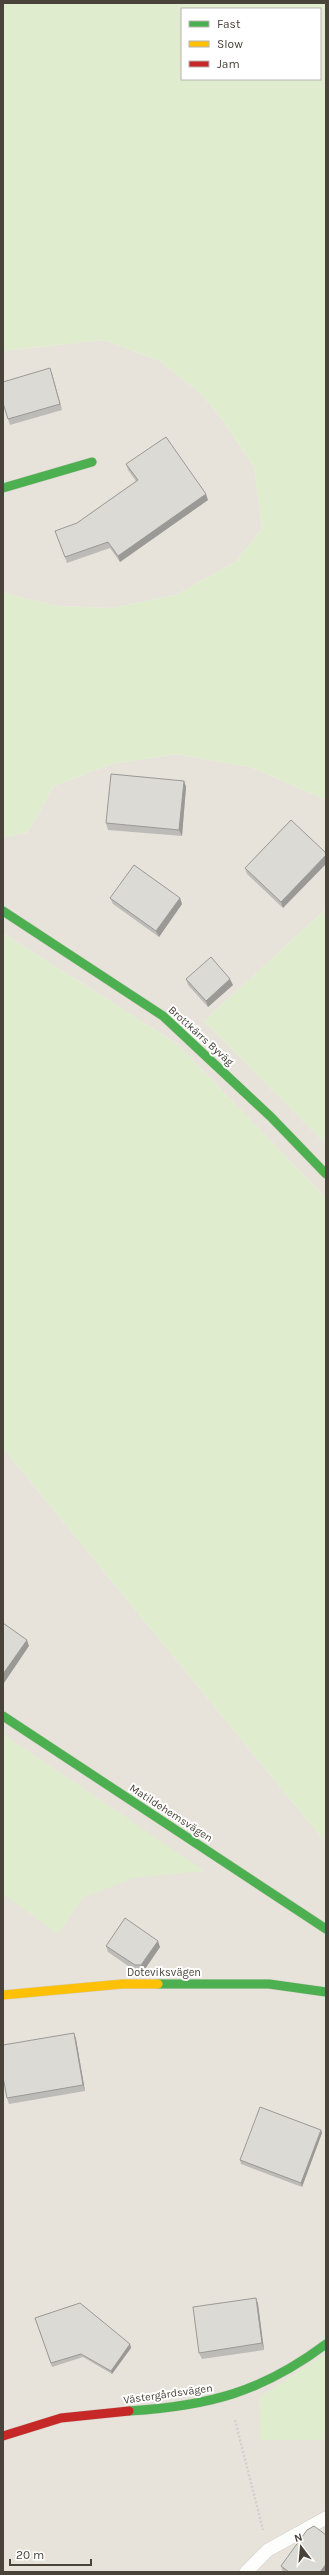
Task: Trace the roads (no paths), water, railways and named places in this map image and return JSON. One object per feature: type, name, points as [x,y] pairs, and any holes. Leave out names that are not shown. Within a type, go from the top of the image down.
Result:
[{"type":"street","points":[[3,488],[92,462]]},
{"type":"street","name":"Brottkärrs Byväg","points":[[3,911],[163,1016],[271,1117],[326,1174]]},
{"type":"street","name":"Matildehemsvägen","points":[[3,1716],[326,1929]]},
{"type":"street","name":"Doteviksvägen","points":[[3,1995],[122,1984],[269,1984],[326,1992]]},
{"type":"street","name":"Västergårdsvägen","points":[[3,2436],[34,2424],[69,2416],[191,2404],[229,2397],[260,2385],[326,2344]]},
{"type":"lane","points":[[246,2572],[268,2550],[326,2518]]}]
